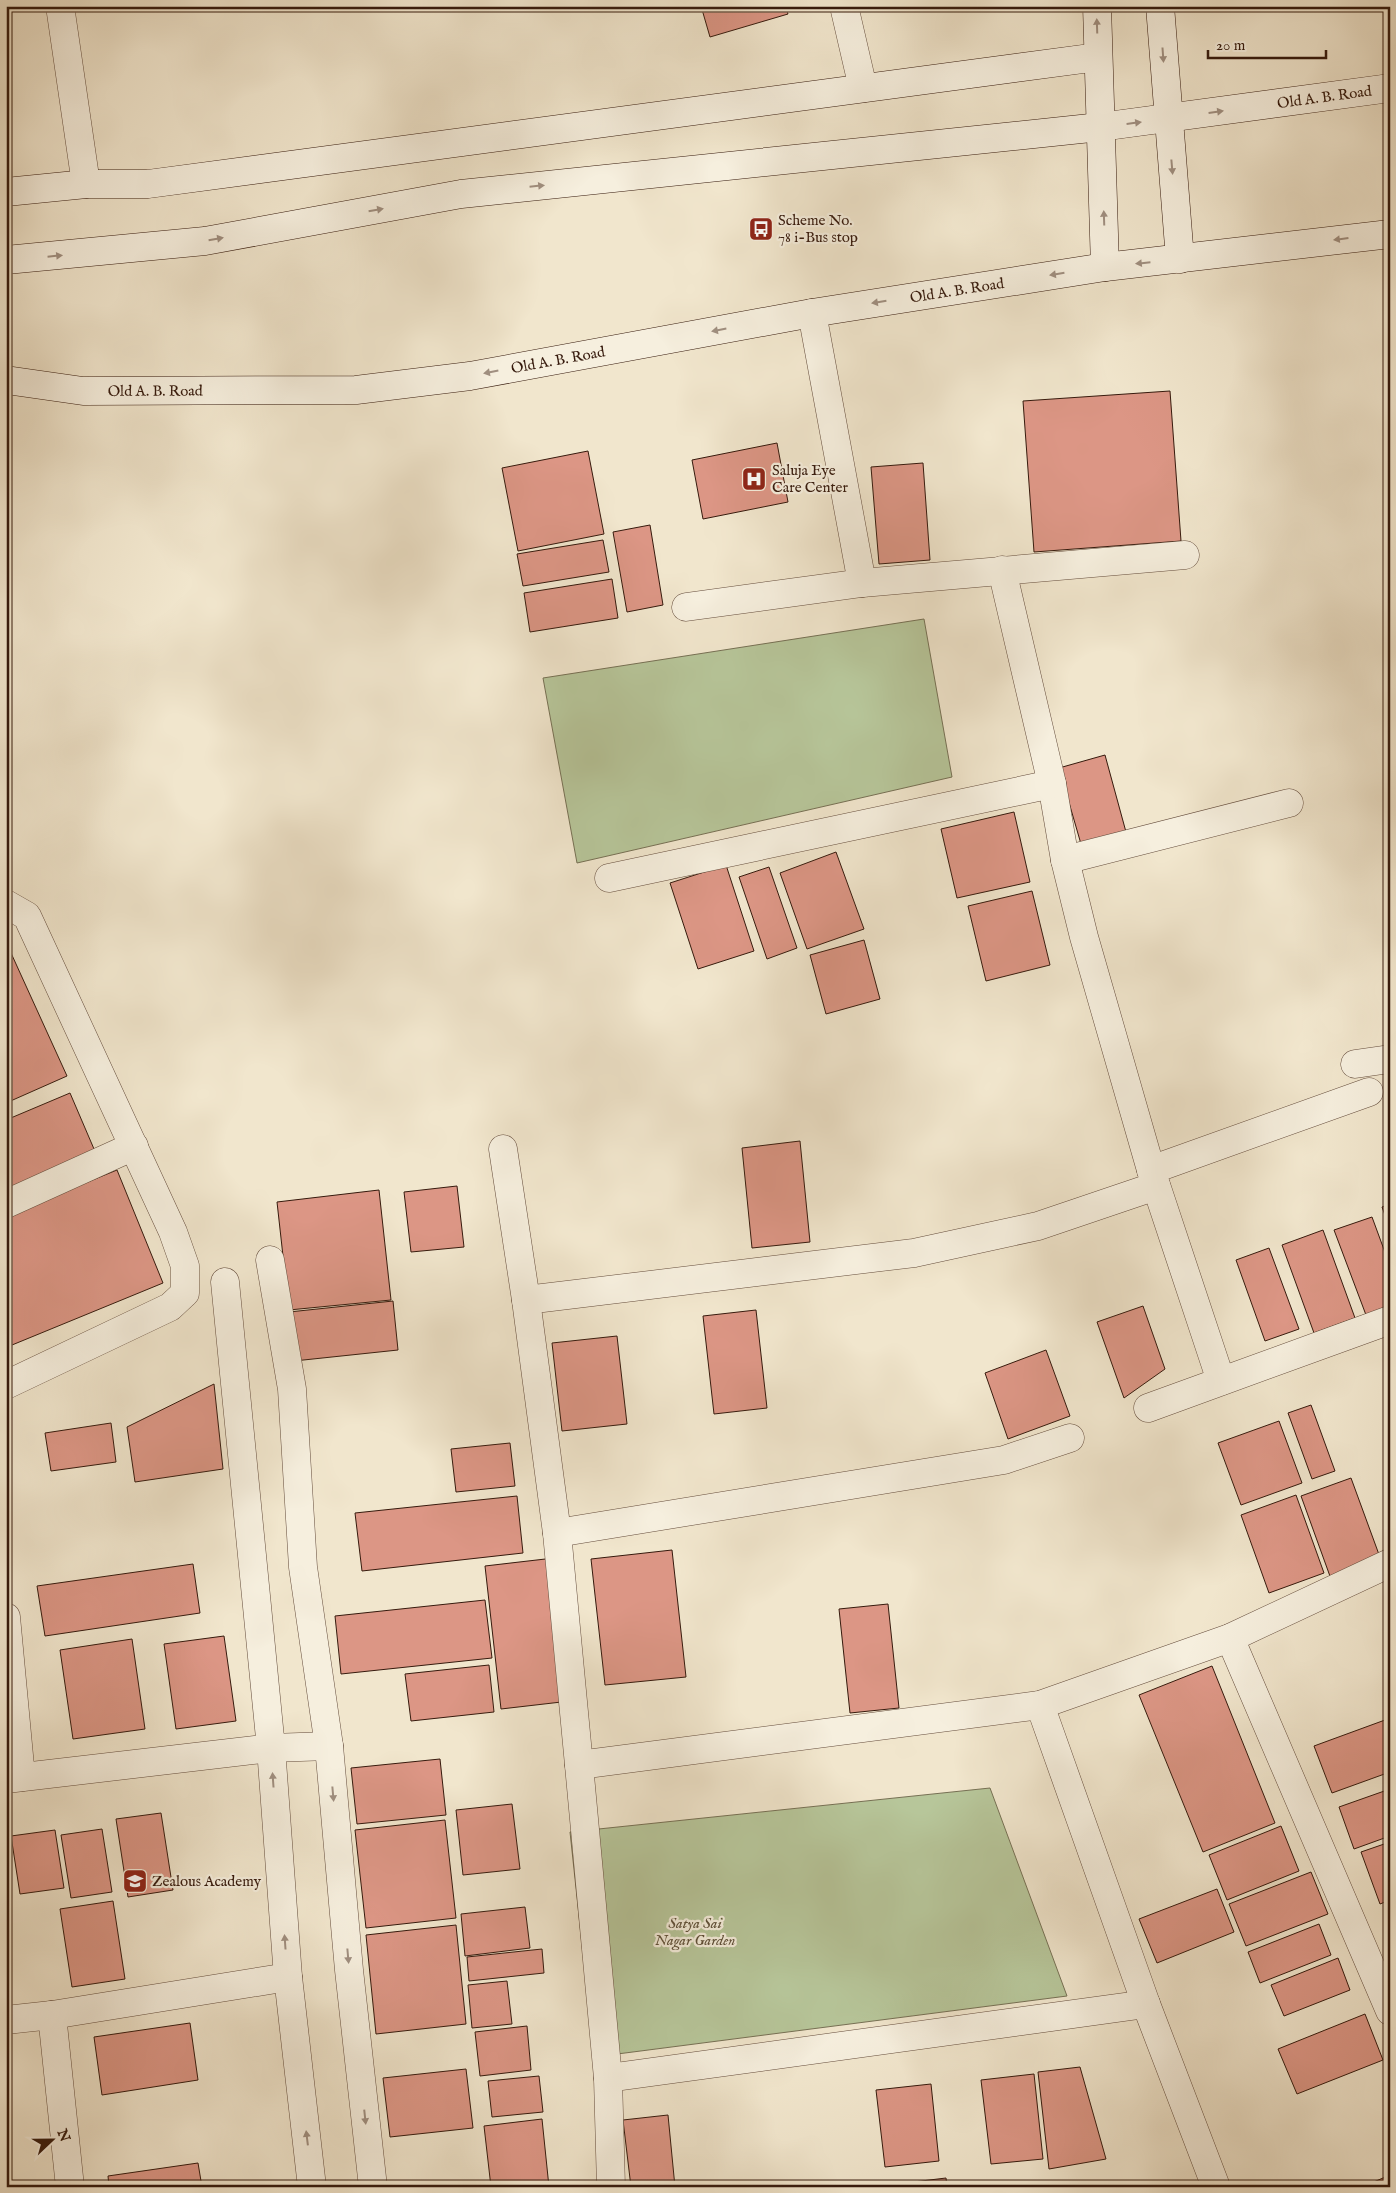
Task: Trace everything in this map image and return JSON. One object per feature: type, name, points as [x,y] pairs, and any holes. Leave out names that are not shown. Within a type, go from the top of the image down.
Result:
[{"type":"street","points":[[60,6],[86,184]]},
{"type":"street","points":[[844,6],[863,88]]},
{"type":"street","points":[[1097,6],[1105,267]]},
{"type":"street","points":[[1164,13],[1168,119],[1180,259],[1390,234]]},
{"type":"street","points":[[6,192],[86,184],[148,184],[1098,57]]},
{"type":"street","name":"Old A. B. Road","points":[[1100,127],[1390,88]]},
{"type":"street","points":[[6,260],[205,240],[461,194],[1100,127]]},
{"type":"street","name":"Old A. B. Road","points":[[6,380],[83,391],[356,390],[470,376],[812,312],[1105,267],[1180,259]]},
{"type":"street","points":[[812,312],[862,583]]},
{"type":"street","points":[[686,607],[862,583],[1185,555]]},
{"type":"street","points":[[1002,570],[1052,784],[1065,860],[1084,937],[1153,1178],[1221,1380]]},
{"type":"street","points":[[609,878],[1052,784]]},
{"type":"street","points":[[1065,860],[1288,803]]},
{"type":"street","points":[[6,904],[27,916],[173,1232],[185,1266],[185,1294],[170,1307],[6,1385]]},
{"type":"street","points":[[1355,1064],[1390,1059]]},
{"type":"street","points":[[526,1300],[914,1253],[1038,1226],[1369,1092]]},
{"type":"street","points":[[6,1204],[134,1146]]},
{"type":"street","points":[[503,1150],[526,1300],[557,1533],[608,2078],[611,2187]]},
{"type":"street","points":[[270,1260],[292,1389],[303,1567],[329,1746],[349,1970],[373,2187]]},
{"type":"street","points":[[225,1282],[271,1748],[288,1977],[312,2187]]},
{"type":"street","points":[[1148,1408],[1390,1320]]},
{"type":"street","points":[[557,1533],[996,1462],[1070,1438]]},
{"type":"street","points":[[579,1765],[1040,1705],[1230,1638],[1390,1563]]},
{"type":"street","points":[[6,1617],[14,1778],[271,1748],[329,1746]]},
{"type":"street","points":[[1230,1638],[1390,2011]]},
{"type":"street","points":[[1040,1705],[1146,2004],[1216,2187]]},
{"type":"street","points":[[6,2020],[52,2015],[288,1977]]},
{"type":"street","points":[[608,2078],[1146,2004]]},
{"type":"street","points":[[52,2015],[70,2187]]},
{"type":"green space","points":[[924,619],[952,777],[577,863],[543,678]]},
{"type":"green space","name":"Satya Sai Nagar Garden","points":[[990,1788],[1067,1996],[594,2057],[570,1832]]},
{"type":"building","points":[[701,6],[785,6],[788,14],[710,37]]},
{"type":"building","points":[[1170,391],[1181,541],[1034,552],[1023,401]]},
{"type":"building","points":[[777,443],[788,502],[703,519],[692,460]]},
{"type":"building","points":[[588,451],[604,534],[518,551],[502,468]]},
{"type":"building","points":[[923,463],[930,560],[879,564],[871,467]]},
{"type":"building","points":[[650,525],[663,605],[627,612],[613,532]]},
{"type":"building","points":[[603,540],[609,572],[523,586],[517,554]]},
{"type":"building","points":[[612,579],[618,618],[530,632],[524,593]]},
{"type":"building","points":[[1105,755],[1126,832],[1081,844],[1059,768]]},
{"type":"building","points":[[1014,812],[1030,882],[957,898],[941,829]]},
{"type":"building","points":[[836,852],[864,929],[807,949],[780,873]]},
{"type":"building","points":[[726,865],[754,951],[698,969],[670,883]]},
{"type":"building","points":[[769,867],[797,948],[767,959],[739,877]]},
{"type":"building","points":[[1032,891],[1050,965],[986,981],[968,906]]},
{"type":"building","points":[[864,940],[880,999],[826,1014],[810,955]]},
{"type":"building","points":[[6,942],[67,1076],[6,1103]]},
{"type":"building","points":[[70,1093],[97,1156],[6,1194],[6,1120]]},
{"type":"building","points":[[800,1141],[810,1242],[752,1248],[742,1148]]},
{"type":"building","points":[[117,1170],[163,1283],[12,1345],[6,1331],[6,1215]]},
{"type":"building","points":[[457,1186],[464,1247],[411,1252],[404,1192]]},
{"type":"building","points":[[379,1190],[391,1300],[289,1310],[277,1202]]},
{"type":"building","points":[[1390,1204],[1390,1229],[1382,1207]]},
{"type":"building","points":[[1372,1217],[1390,1266],[1390,1307],[1366,1315],[1334,1230]]},
{"type":"building","points":[[1323,1230],[1355,1318],[1314,1333],[1282,1245]]},
{"type":"building","points":[[1269,1248],[1299,1329],[1265,1341],[1236,1260]]},
{"type":"building","points":[[393,1301],[398,1350],[294,1361],[289,1312]]},
{"type":"building","points":[[1143,1306],[1165,1369],[1124,1398],[1097,1322]]},
{"type":"building","points":[[756,1310],[767,1408],[714,1414],[703,1316]]},
{"type":"building","points":[[617,1336],[627,1424],[562,1431],[552,1343]]},
{"type":"building","points":[[1046,1350],[1070,1416],[1008,1439],[985,1373]]},
{"type":"building","points":[[214,1384],[223,1469],[135,1482],[127,1427]]},
{"type":"building","points":[[1311,1405],[1335,1471],[1312,1479],[1288,1413]]},
{"type":"building","points":[[1279,1421],[1302,1483],[1241,1505],[1218,1443]]},
{"type":"building","points":[[111,1423],[116,1462],[51,1471],[45,1433]]},
{"type":"building","points":[[510,1443],[515,1486],[456,1492],[451,1449]]},
{"type":"building","points":[[1351,1478],[1381,1560],[1331,1579],[1301,1496]]},
{"type":"building","points":[[1296,1495],[1324,1573],[1269,1593],[1241,1515]]},
{"type":"building","points":[[517,1496],[523,1553],[362,1571],[355,1513]]},
{"type":"building","points":[[672,1550],[686,1677],[605,1685],[591,1559]]},
{"type":"building","points":[[554,1558],[570,1701],[501,1709],[485,1566]]},
{"type":"building","points":[[193,1564],[200,1613],[45,1636],[37,1586]]},
{"type":"building","points":[[485,1600],[492,1658],[341,1674],[335,1616]]},
{"type":"building","points":[[888,1604],[899,1708],[850,1713],[839,1609]]},
{"type":"building","points":[[224,1636],[236,1721],[176,1729],[164,1644]]},
{"type":"building","points":[[132,1639],[145,1729],[73,1739],[60,1650]]},
{"type":"building","points":[[489,1665],[494,1712],[411,1721],[405,1674]]},
{"type":"building","points":[[1212,1666],[1275,1823],[1203,1852],[1139,1695]]},
{"type":"building","points":[[1385,1720],[1390,1732],[1390,1772],[1332,1793],[1314,1746]]},
{"type":"building","points":[[440,1759],[446,1815],[357,1824],[351,1768]]},
{"type":"building","points":[[1390,1789],[1390,1836],[1354,1849],[1339,1807]]},
{"type":"building","points":[[512,1804],[520,1869],[463,1875],[456,1810]]},
{"type":"building","points":[[161,1813],[173,1890],[128,1897],[116,1819]]},
{"type":"building","points":[[445,1820],[456,1918],[366,1928],[355,1830]]},
{"type":"building","points":[[1281,1826],[1299,1871],[1227,1900],[1209,1855]]},
{"type":"building","points":[[102,1829],[112,1892],[71,1898],[61,1835]]},
{"type":"building","points":[[55,1830],[64,1888],[20,1894],[11,1836]]},
{"type":"building","points":[[1390,1842],[1390,1900],[1380,1904],[1361,1852]]},
{"type":"building","points":[[1311,1872],[1328,1914],[1246,1946],[1229,1904]]},
{"type":"building","points":[[1217,1889],[1234,1932],[1157,1963],[1139,1919]]},
{"type":"building","points":[[113,1901],[125,1979],[72,1987],[60,1909]]},
{"type":"building","points":[[525,1907],[530,1948],[465,1956],[461,1914]]},
{"type":"building","points":[[1319,1924],[1331,1955],[1260,1983],[1248,1952]]},
{"type":"building","points":[[456,1925],[466,2024],[376,2034],[366,1935]]},
{"type":"building","points":[[542,1949],[544,1973],[469,1981],[467,1957]]},
{"type":"building","points":[[1338,1958],[1350,1990],[1284,2016],[1271,1985]]},
{"type":"building","points":[[507,1981],[512,2024],[472,2028],[468,1985]]},
{"type":"building","points":[[1365,2014],[1383,2060],[1297,2094],[1278,2049]]},
{"type":"building","points":[[190,2023],[198,2080],[102,2095],[94,2037]]},
{"type":"building","points":[[527,2026],[531,2070],[480,2076],[475,2032]]},
{"type":"building","points":[[1080,2067],[1106,2159],[1049,2169],[1038,2072]]},
{"type":"building","points":[[466,2069],[473,2128],[390,2137],[383,2078]]},
{"type":"building","points":[[1034,2074],[1043,2159],[991,2164],[981,2080]]},
{"type":"building","points":[[539,2076],[543,2112],[492,2117],[488,2081]]},
{"type":"building","points":[[931,2084],[939,2161],[885,2167],[876,2090]]},
{"type":"building","points":[[668,2115],[675,2187],[631,2187],[623,2120]]},
{"type":"building","points":[[542,2119],[549,2187],[491,2187],[484,2126]]},
{"type":"building","points":[[198,2163],[202,2187],[109,2187],[108,2176]]},
{"type":"building","points":[[1390,2175],[1390,2187],[1362,2187]]},
{"type":"building","points":[[946,2178],[947,2187],[905,2187],[905,2183]]},
{"type":"place","name":"Scheme No. 78 i-Bus stop","points":[[761,229]]},
{"type":"place","name":"Saluja Eye Care Center","points":[[754,479]]},
{"type":"place","name":"Zealous Academy","points":[[135,1881]]}]
